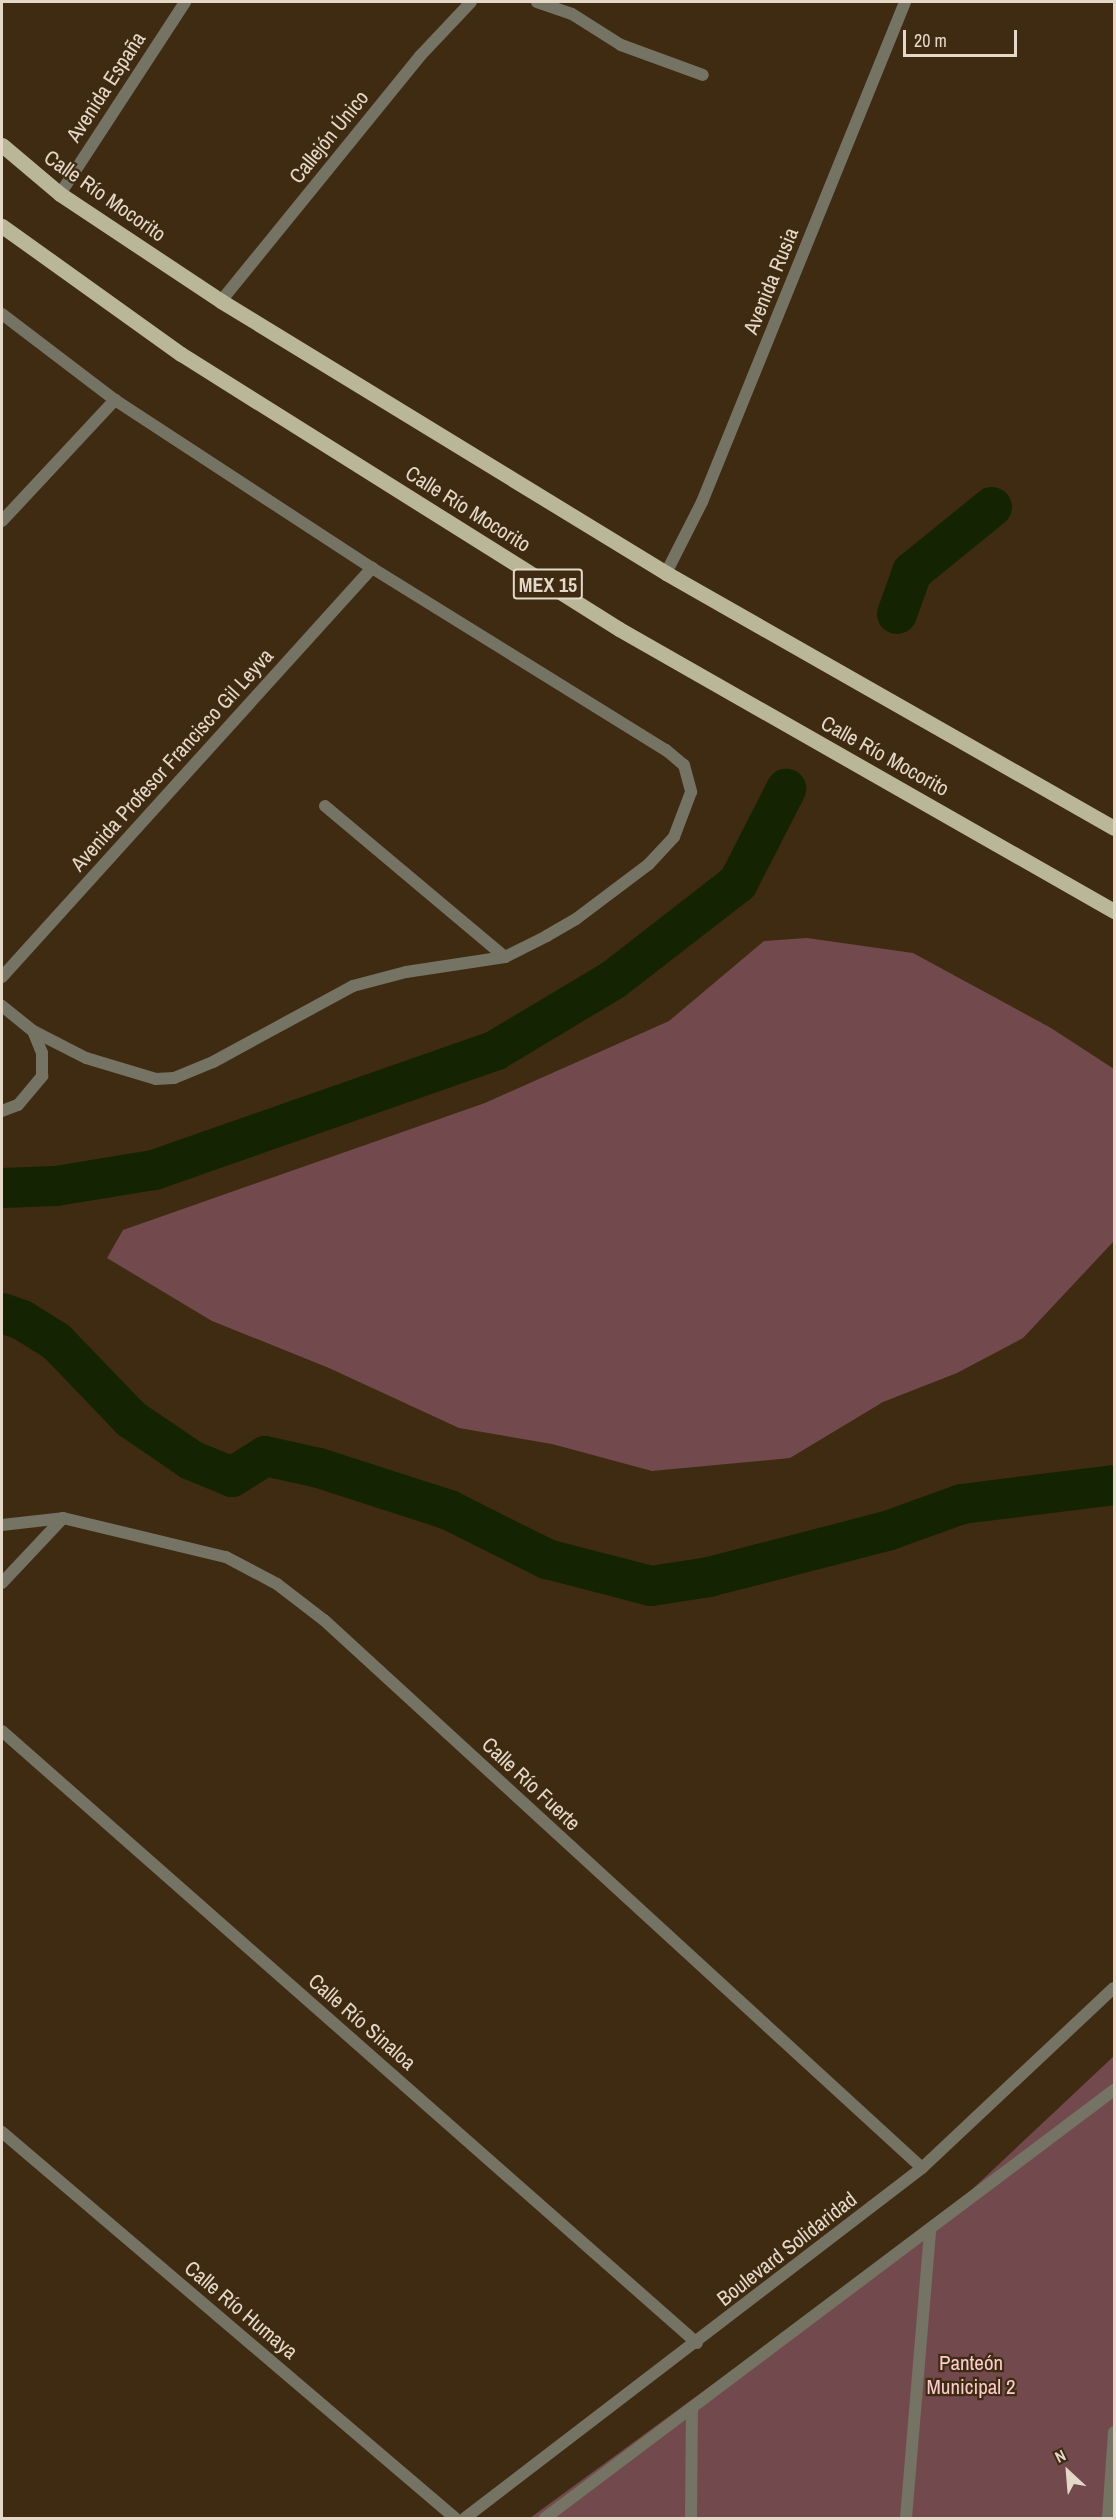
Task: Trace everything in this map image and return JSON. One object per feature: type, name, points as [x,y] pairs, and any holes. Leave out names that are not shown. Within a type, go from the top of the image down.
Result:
[{"type":"main road","name":"Calle Río Mocorito","points":[[2,145],[60,194],[221,301],[666,573],[1114,828]]},
{"type":"main road","name":"Calle Río Mocorito","points":[[2,226],[181,354],[619,629],[1114,911]]},
{"type":"street","name":"Avenida España","points":[[60,194],[185,2]]},
{"type":"street","name":"Callejón Único","points":[[221,301],[420,56],[471,2]]},
{"type":"street","points":[[537,2],[572,14],[621,45],[703,75]]},
{"type":"street","name":"Avenida Rusia","points":[[666,573],[702,502],[905,2]]},
{"type":"street","points":[[2,314],[115,400],[372,568],[666,750],[684,765],[691,781],[682,822],[674,837],[649,864],[576,919],[505,957],[406,972],[353,986],[213,1062],[174,1078],[156,1079],[106,1066],[33,1031],[2,1006]]},
{"type":"street","points":[[2,522],[115,400]]},
{"type":"street","name":"Avenida Profesor Francisco Gil Leyva","points":[[2,977],[372,568]]},
{"type":"street","points":[[325,807],[505,957]]},
{"type":"street","points":[[2,1111],[18,1106],[42,1076],[42,1053],[33,1031]]},
{"type":"street","points":[[2,1525],[63,1518]]},
{"type":"street","points":[[2,1583],[63,1518]]},
{"type":"street","name":"Calle Río Fuerte","points":[[63,1518],[226,1557],[261,1574],[297,1599],[922,2168]]},
{"type":"street","name":"Calle Río Sinaloa","points":[[2,1731],[697,2343]]},
{"type":"street","name":"Boulevard Solidaridad","points":[[465,2518],[479,2513],[922,2168],[1114,1988]]},
{"type":"street","points":[[544,2518],[692,2411],[1114,2090]]},
{"type":"street","name":"Calle Río Humaya","points":[[2,2132],[455,2518]]},
{"type":"street","points":[[906,2518],[930,2232]]},
{"type":"street","points":[[692,2411],[692,2518]]},
{"type":"street","points":[[1108,2518],[1114,2432]]},
{"type":"green space","points":[[807,938],[913,953],[1051,1028],[1114,1069],[1114,1241],[1023,1338],[957,1373],[883,1402],[790,1458],[652,1471],[552,1444],[459,1428],[329,1368],[212,1321],[107,1258],[123,1230],[485,1103],[669,1021],[764,941]]},
{"type":"green space","name":"Panteón Municipal 2","points":[[1114,2056],[1114,2518],[530,2518],[948,2212]]},
{"type":"waterway","points":[[897,614],[912,572],[992,507]]},
{"type":"waterway","points":[[2,1188],[56,1186],[154,1170],[496,1050],[613,980],[738,883],[786,789]]},
{"type":"waterway","points":[[2,1313],[22,1320],[56,1341],[131,1419],[191,1460],[232,1477],[265,1456],[319,1468],[449,1510],[547,1559],[651,1586],[709,1577],[887,1531],[962,1504],[1114,1485]]}]
